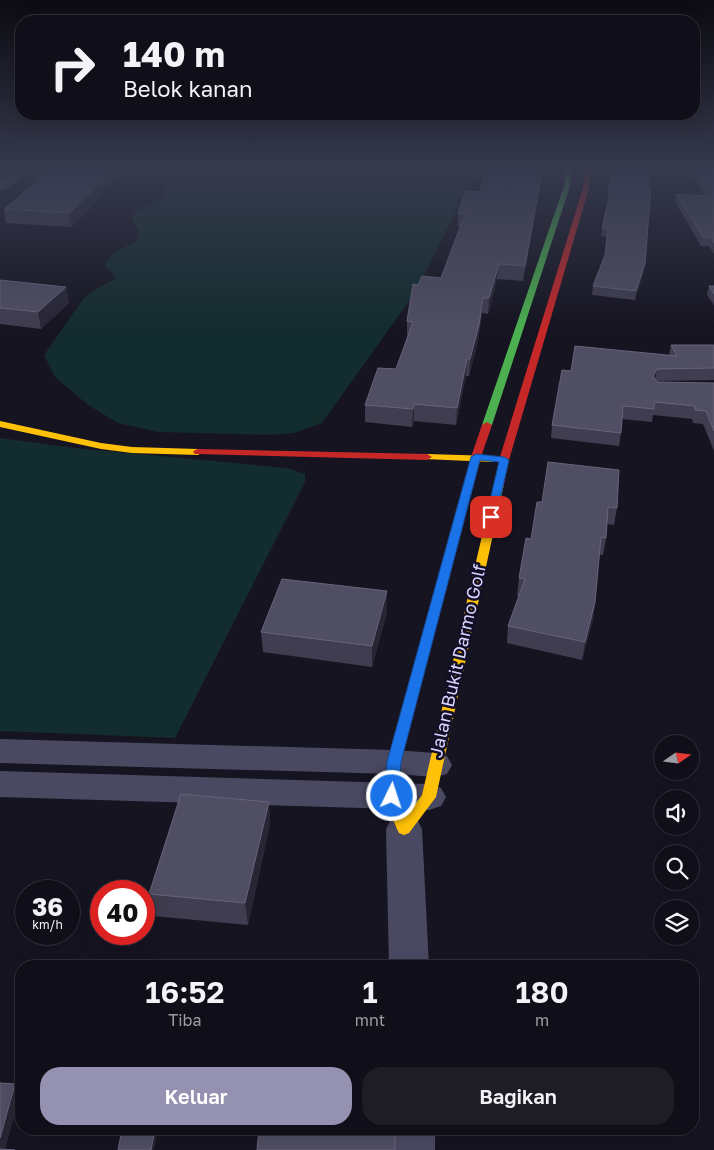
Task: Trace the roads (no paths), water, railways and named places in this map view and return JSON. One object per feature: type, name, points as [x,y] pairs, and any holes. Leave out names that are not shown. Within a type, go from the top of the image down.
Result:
[{"type":"street","name":"Jalan Bukit Darmo Golf","points":[[409,960],[394,762],[476,457],[555,223]]},
{"type":"street","name":"Jalan Bukit Darmo Golf","points":[[432,781],[504,460],[576,223]]},
{"type":"street","points":[[0,424],[101,446],[132,450],[476,457],[504,460]]},
{"type":"street","points":[[0,751],[394,762],[432,781],[398,812],[0,784]]},
{"type":"street","points":[[412,1135],[412,1150]]}]
